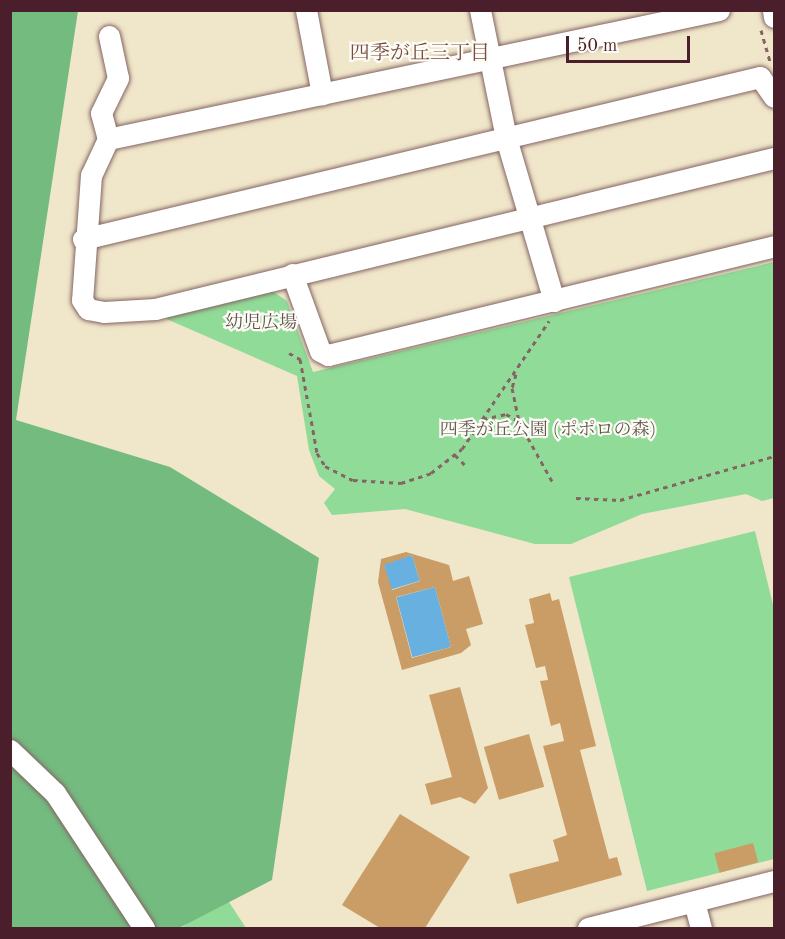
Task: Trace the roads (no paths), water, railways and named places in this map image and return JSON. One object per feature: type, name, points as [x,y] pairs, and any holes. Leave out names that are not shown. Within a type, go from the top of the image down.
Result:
[{"type":"street","points":[[306,10],[322,94]]},
{"type":"street","points":[[480,10],[506,138],[553,309]]},
{"type":"street","points":[[108,139],[719,10]]},
{"type":"street","points":[[109,36],[117,78],[101,113],[108,139],[91,175],[83,239],[82,300],[88,309],[104,312],[155,309],[292,274],[528,220],[774,158]]},
{"type":"street","points":[[83,239],[760,77],[774,97]]},
{"type":"street","points":[[292,274],[320,351],[328,355],[553,309],[774,246]]},
{"type":"street","points":[[10,750],[55,794],[144,928]]},
{"type":"street","points":[[588,928],[774,881]]},
{"type":"street","points":[[694,902],[700,928]]},
{"type":"water","points":[[412,555],[420,581],[391,590],[383,564]]},
{"type":"water","points":[[435,587],[451,647],[412,657],[396,597]]},
{"type":"district","name":"四季が丘三丁目","points":[[420,54]]},
{"type":"park label","name":"幼児広場","points":[[261,323]]},
{"type":"park label","name":"四季が丘公園 (ポポロの森)","points":[[548,430]]}]
